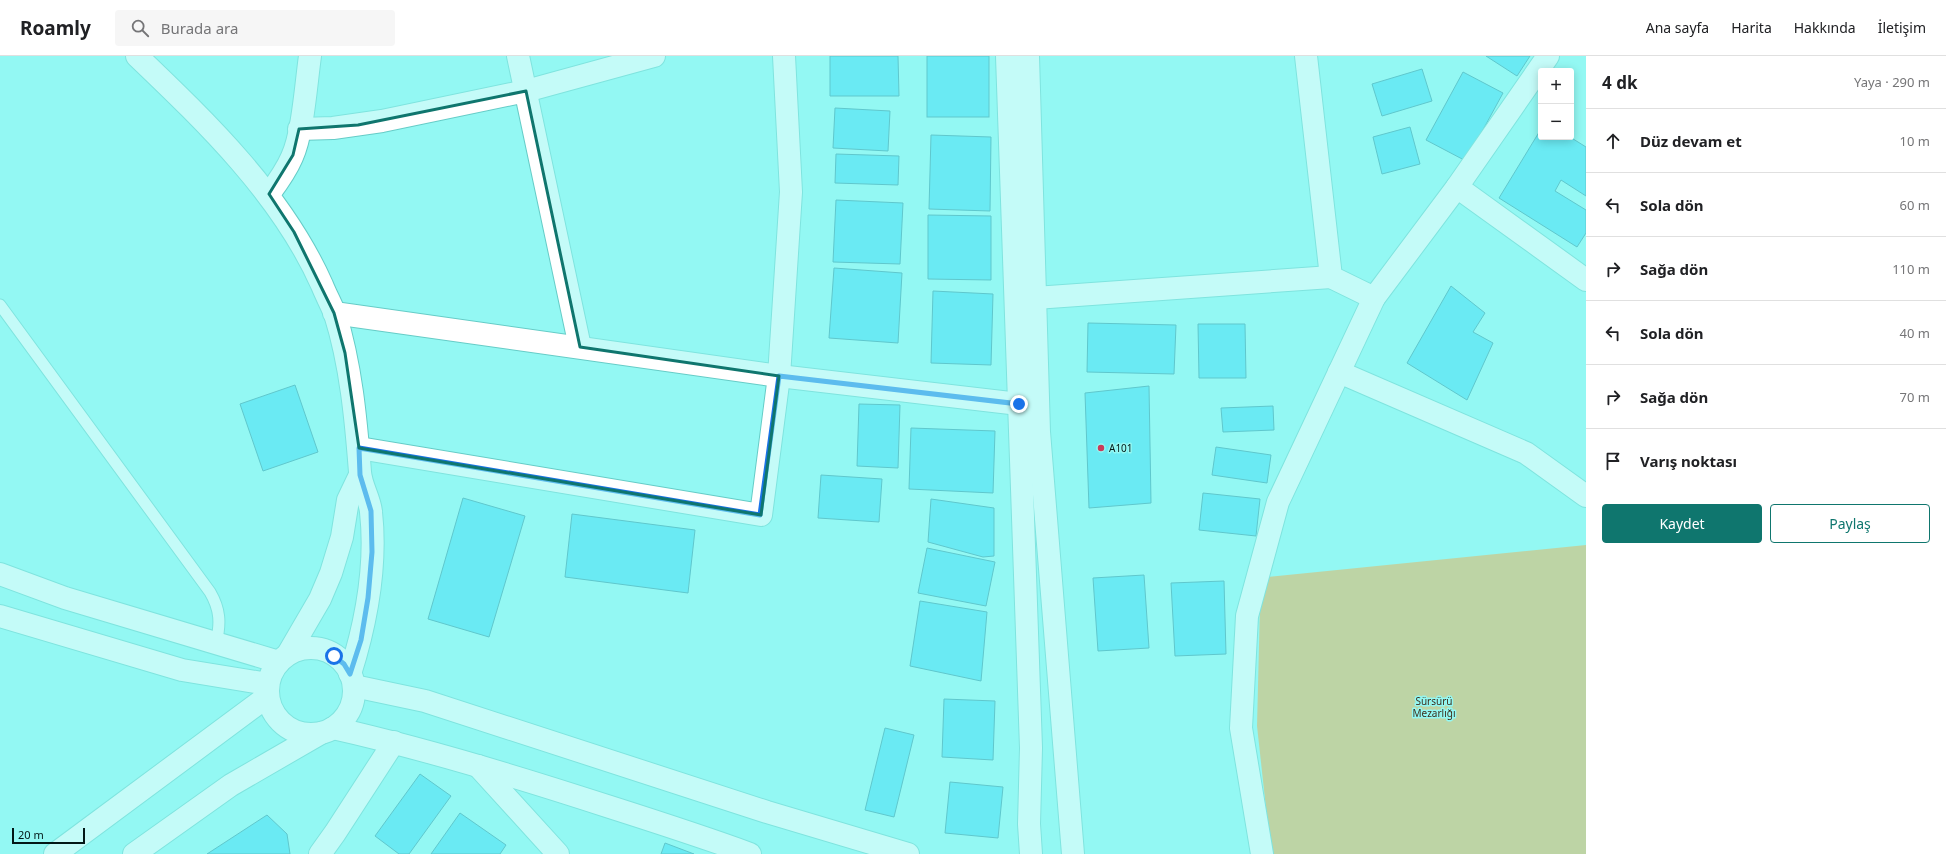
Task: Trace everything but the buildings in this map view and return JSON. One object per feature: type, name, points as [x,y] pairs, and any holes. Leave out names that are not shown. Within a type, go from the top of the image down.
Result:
[{"type":"street","points":[[134,854],[231,785],[343,720],[349,710],[353,698],[352,680],[366,612],[372,552],[371,511],[360,475],[359,448],[345,353],[334,313],[315,270],[298,238],[269,194],[182,99],[137,56]]},
{"type":"street","points":[[269,194],[284,173],[293,155],[299,128],[310,56]]},
{"type":"street","points":[[518,56],[580,347]]},
{"type":"street","points":[[299,128],[358,126],[526,91],[654,56]]},
{"type":"street","points":[[359,448],[760,515],[779,376],[791,192],[784,56]]},
{"type":"street","points":[[1007,56],[1031,748],[1029,824],[1031,854]]},
{"type":"street","points":[[1028,56],[1039,432],[1072,854]]},
{"type":"street","points":[[1306,56],[1331,277]]},
{"type":"street","points":[[1262,854],[1241,728],[1247,616],[1278,502],[1374,298],[1457,187],[1548,56]]},
{"type":"street","points":[[1457,187],[1586,280]]},
{"type":"street","points":[[1035,298],[1331,277],[1374,298]]},
{"type":"street","points":[[334,313],[779,376],[1019,404]]},
{"type":"street","points":[[1339,372],[1526,453],[1586,496]]},
{"type":"street","points":[[360,475],[348,500],[342,537],[331,573],[317,604],[283,658],[272,672],[268,690],[271,708],[278,719],[287,727],[298,732],[310,734],[328,730],[394,742],[478,766],[564,792],[750,854]]},
{"type":"street","points":[[0,574],[65,598],[216,642],[283,658],[300,650],[311,648],[323,650],[344,664],[352,680],[425,701],[767,812],[908,854]]},
{"type":"street","points":[[0,616],[182,670],[268,690]]},
{"type":"street","points":[[55,854],[268,690]]},
{"type":"street","points":[[320,854],[394,742]]},
{"type":"street","points":[[478,766],[558,854]]},
{"type":"lane","points":[[0,305],[210,592],[218,608],[220,617],[216,642]]},
{"type":"highlighted area","points":[[526,91],[580,347],[779,376],[761,515],[359,448],[345,353],[334,313],[294,232],[269,194],[293,155],[299,129],[358,125]]},
{"type":"green space","name":"Sürsürü Mezarlığı","points":[[1586,545],[1586,854],[1271,854],[1257,726],[1260,605],[1268,577]]},
{"type":"place","name":"A101","points":[[1101,448]]},
{"type":"route","points":[[334,656],[344,664],[350,674],[361,640],[368,598],[372,552],[371,511],[360,475],[359,448],[760,515],[779,376],[1019,404]]}]
